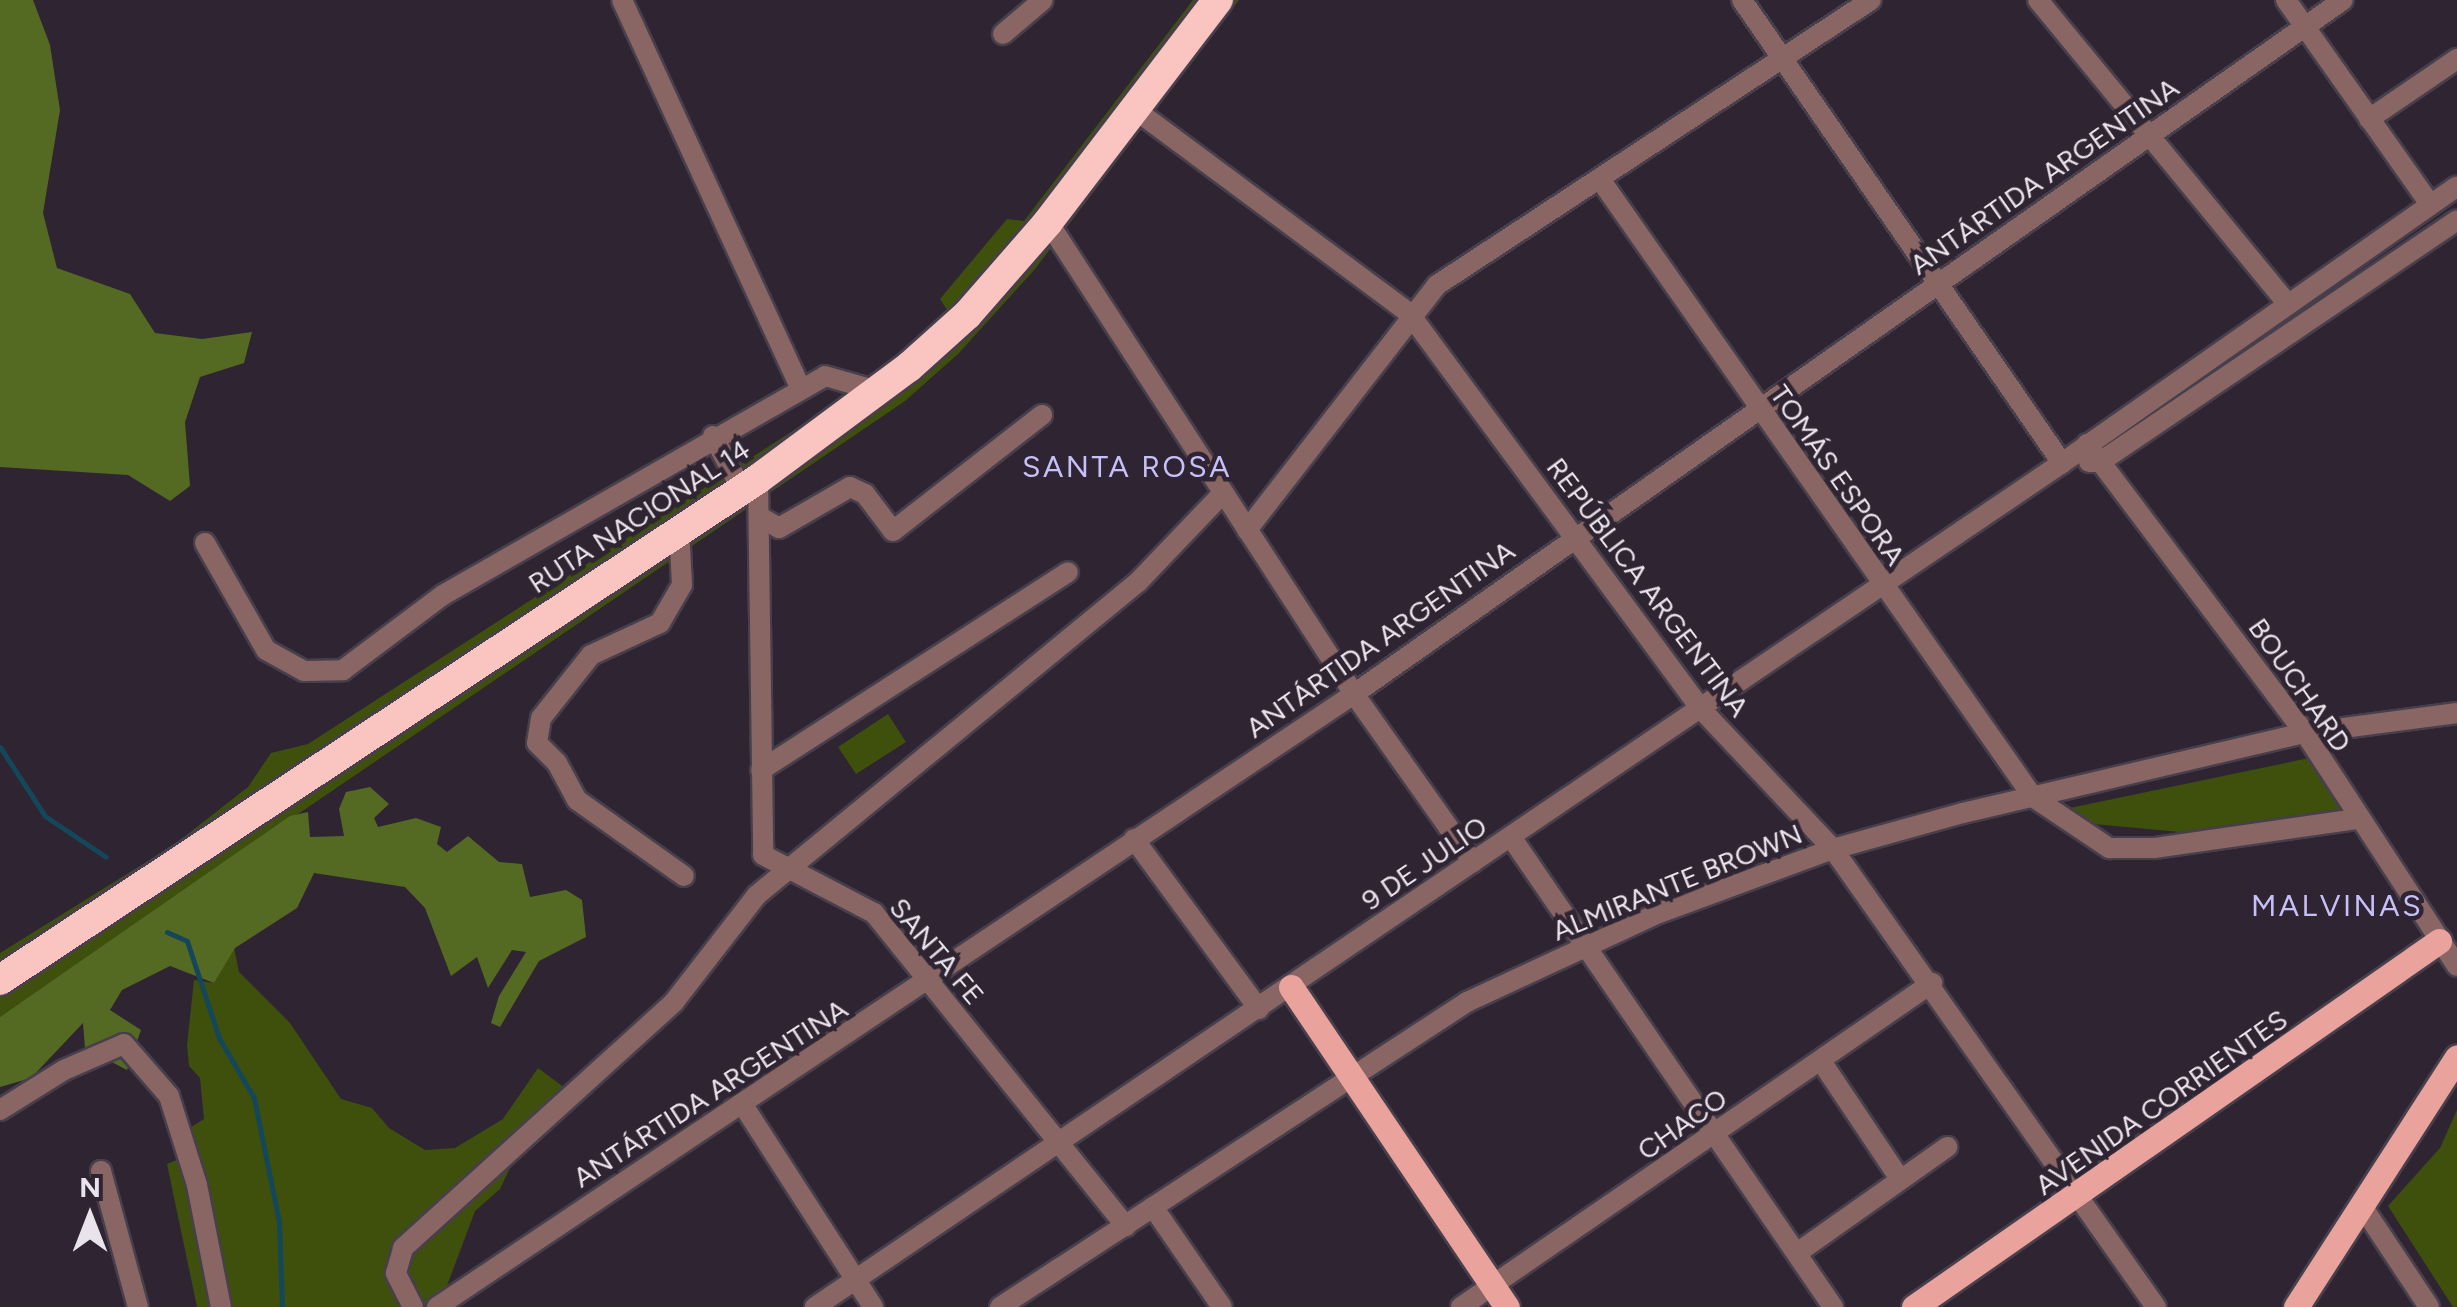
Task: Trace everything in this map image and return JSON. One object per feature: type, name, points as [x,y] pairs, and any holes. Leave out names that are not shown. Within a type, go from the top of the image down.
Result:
[{"type":"highway","name":"RUTA NACIONAL 14","points":[[0,980],[750,484],[877,391],[967,315],[1048,222],[1137,111],[1205,8]]},
{"type":"main road","name":"AVENIDA CORRIENTES","points":[[1914,1307],[2078,1199],[2439,941]]},
{"type":"main road","points":[[1291,987],[1500,1297]]},
{"type":"main road","points":[[2296,1307],[2457,1057]]},
{"type":"street","points":[[622,0],[801,389]]},
{"type":"street","points":[[1003,34],[1044,0]]},
{"type":"street","points":[[1742,0],[2062,463],[2094,453],[2457,220]]},
{"type":"street","points":[[1247,530],[1409,313],[1471,258],[1602,182],[1871,0]]},
{"type":"street","points":[[2038,0],[2288,304]]},
{"type":"street","points":[[2286,0],[2430,204]]},
{"type":"street","name":"ANTÁRTIDA ARGENTINA","points":[[437,1307],[929,982],[1134,839],[1354,694],[2344,0]]},
{"type":"street","points":[[2369,119],[2457,59]]},
{"type":"street","name":"REPÚBLICA ARGENTINA","points":[[1137,111],[1409,313],[1701,709],[1834,848],[1932,982],[2156,1307]]},
{"type":"street","name":"TOMÁS ESPORA","points":[[1602,182],[1879,583],[2033,797]]},
{"type":"street","points":[[2094,453],[2288,304],[2457,186]]},
{"type":"street","points":[[1048,222],[1354,694],[1473,862]]},
{"type":"street","points":[[205,543],[266,650],[304,672],[343,670],[443,595],[714,436],[825,376],[877,391]]},
{"type":"street","points":[[760,518],[780,528],[850,487],[865,494],[893,531],[1042,415]]},
{"type":"street","points":[[714,436],[750,484]]},
{"type":"street","name":"BOUCHARD","points":[[2094,453],[2305,734],[2356,819],[2457,966]]},
{"type":"street","name":"9 DE JULIO","points":[[815,1307],[1701,709],[1879,583],[2062,463]]},
{"type":"street","name":"SANTA FE","points":[[750,484],[760,518],[759,844],[787,872],[874,914],[1126,1226]]},
{"type":"street","points":[[413,1307],[396,1273],[402,1248],[674,1002],[757,896],[1138,582],[1223,493]]},
{"type":"street","points":[[679,529],[682,585],[660,623],[591,655],[541,718],[536,744],[557,764],[577,800],[684,876]]},
{"type":"street","points":[[761,770],[1068,572]]},
{"type":"street","name":"ALMIRANTE BROWN","points":[[1000,1307],[1467,1002],[1586,947],[1834,848],[2305,734],[2457,712]]},
{"type":"street","points":[[2033,797],[2109,848],[2155,848],[2356,819]]},
{"type":"street","points":[[1511,838],[1833,1307]]},
{"type":"street","points":[[1134,839],[1258,1009]]},
{"type":"street","name":"CHACO","points":[[1461,1307],[1500,1297],[1716,1134],[1932,982]]},
{"type":"street","points":[[0,1110],[64,1070],[124,1044],[169,1096],[197,1185],[220,1307]]},
{"type":"street","points":[[1821,1060],[1900,1179]]},
{"type":"street","points":[[743,1105],[873,1307]]},
{"type":"street","points":[[1798,1253],[1947,1147]]},
{"type":"street","points":[[100,1171],[138,1307]]},
{"type":"street","points":[[2362,1206],[2429,1307]]},
{"type":"street","points":[[1153,1207],[1222,1307]]},
{"type":"green space","points":[[0,0],[33,0],[50,45],[60,110],[43,213],[57,268],[130,294],[155,333],[202,339],[252,332],[244,363],[200,377],[185,422],[190,486],[170,501],[128,475],[0,467]]},
{"type":"green space","points":[[1193,0],[1239,0],[1035,269],[958,354],[905,401],[0,1017],[0,953],[175,844],[248,787],[271,753],[308,744],[822,412],[904,350],[947,310],[940,299],[1007,219],[1024,221]]},
{"type":"green space","points":[[888,714],[906,742],[856,774],[838,747]]},
{"type":"green space","points":[[2309,758],[2340,809],[2180,832],[2083,823],[2065,809]]},
{"type":"green space","points":[[370,787],[389,804],[374,818],[378,827],[416,818],[441,827],[437,844],[447,852],[468,836],[499,862],[522,864],[530,897],[566,890],[582,900],[586,937],[539,961],[500,1027],[491,1023],[499,996],[526,952],[512,950],[488,988],[477,957],[451,976],[425,908],[405,887],[314,873],[297,908],[235,948],[214,983],[170,966],[122,990],[110,1010],[141,1030],[127,1070],[85,1048],[83,1023],[31,1078],[0,1087],[0,1017],[290,816],[308,812],[310,837],[344,836],[339,809],[346,792]]},
{"type":"green space","points":[[234,948],[239,972],[290,1023],[341,1099],[372,1108],[389,1128],[425,1150],[455,1148],[503,1119],[538,1068],[573,1094],[515,1157],[500,1189],[475,1211],[442,1299],[433,1307],[197,1307],[167,1164],[186,1156],[191,1127],[204,1119],[200,1078],[189,1066],[187,1045],[194,980],[214,983]]},
{"type":"green space","points":[[2457,1110],[2457,1307],[2453,1307],[2388,1206],[2440,1148]]},
{"type":"waterway","points":[[0,747],[45,816],[106,857]]},
{"type":"waterway","points":[[167,932],[187,941],[219,1038],[254,1098],[279,1222],[282,1307]]},
{"type":"district","name":"SANTA ROSA","points":[[1127,467]]},
{"type":"district","name":"MALVINAS","points":[[2337,906]]}]
